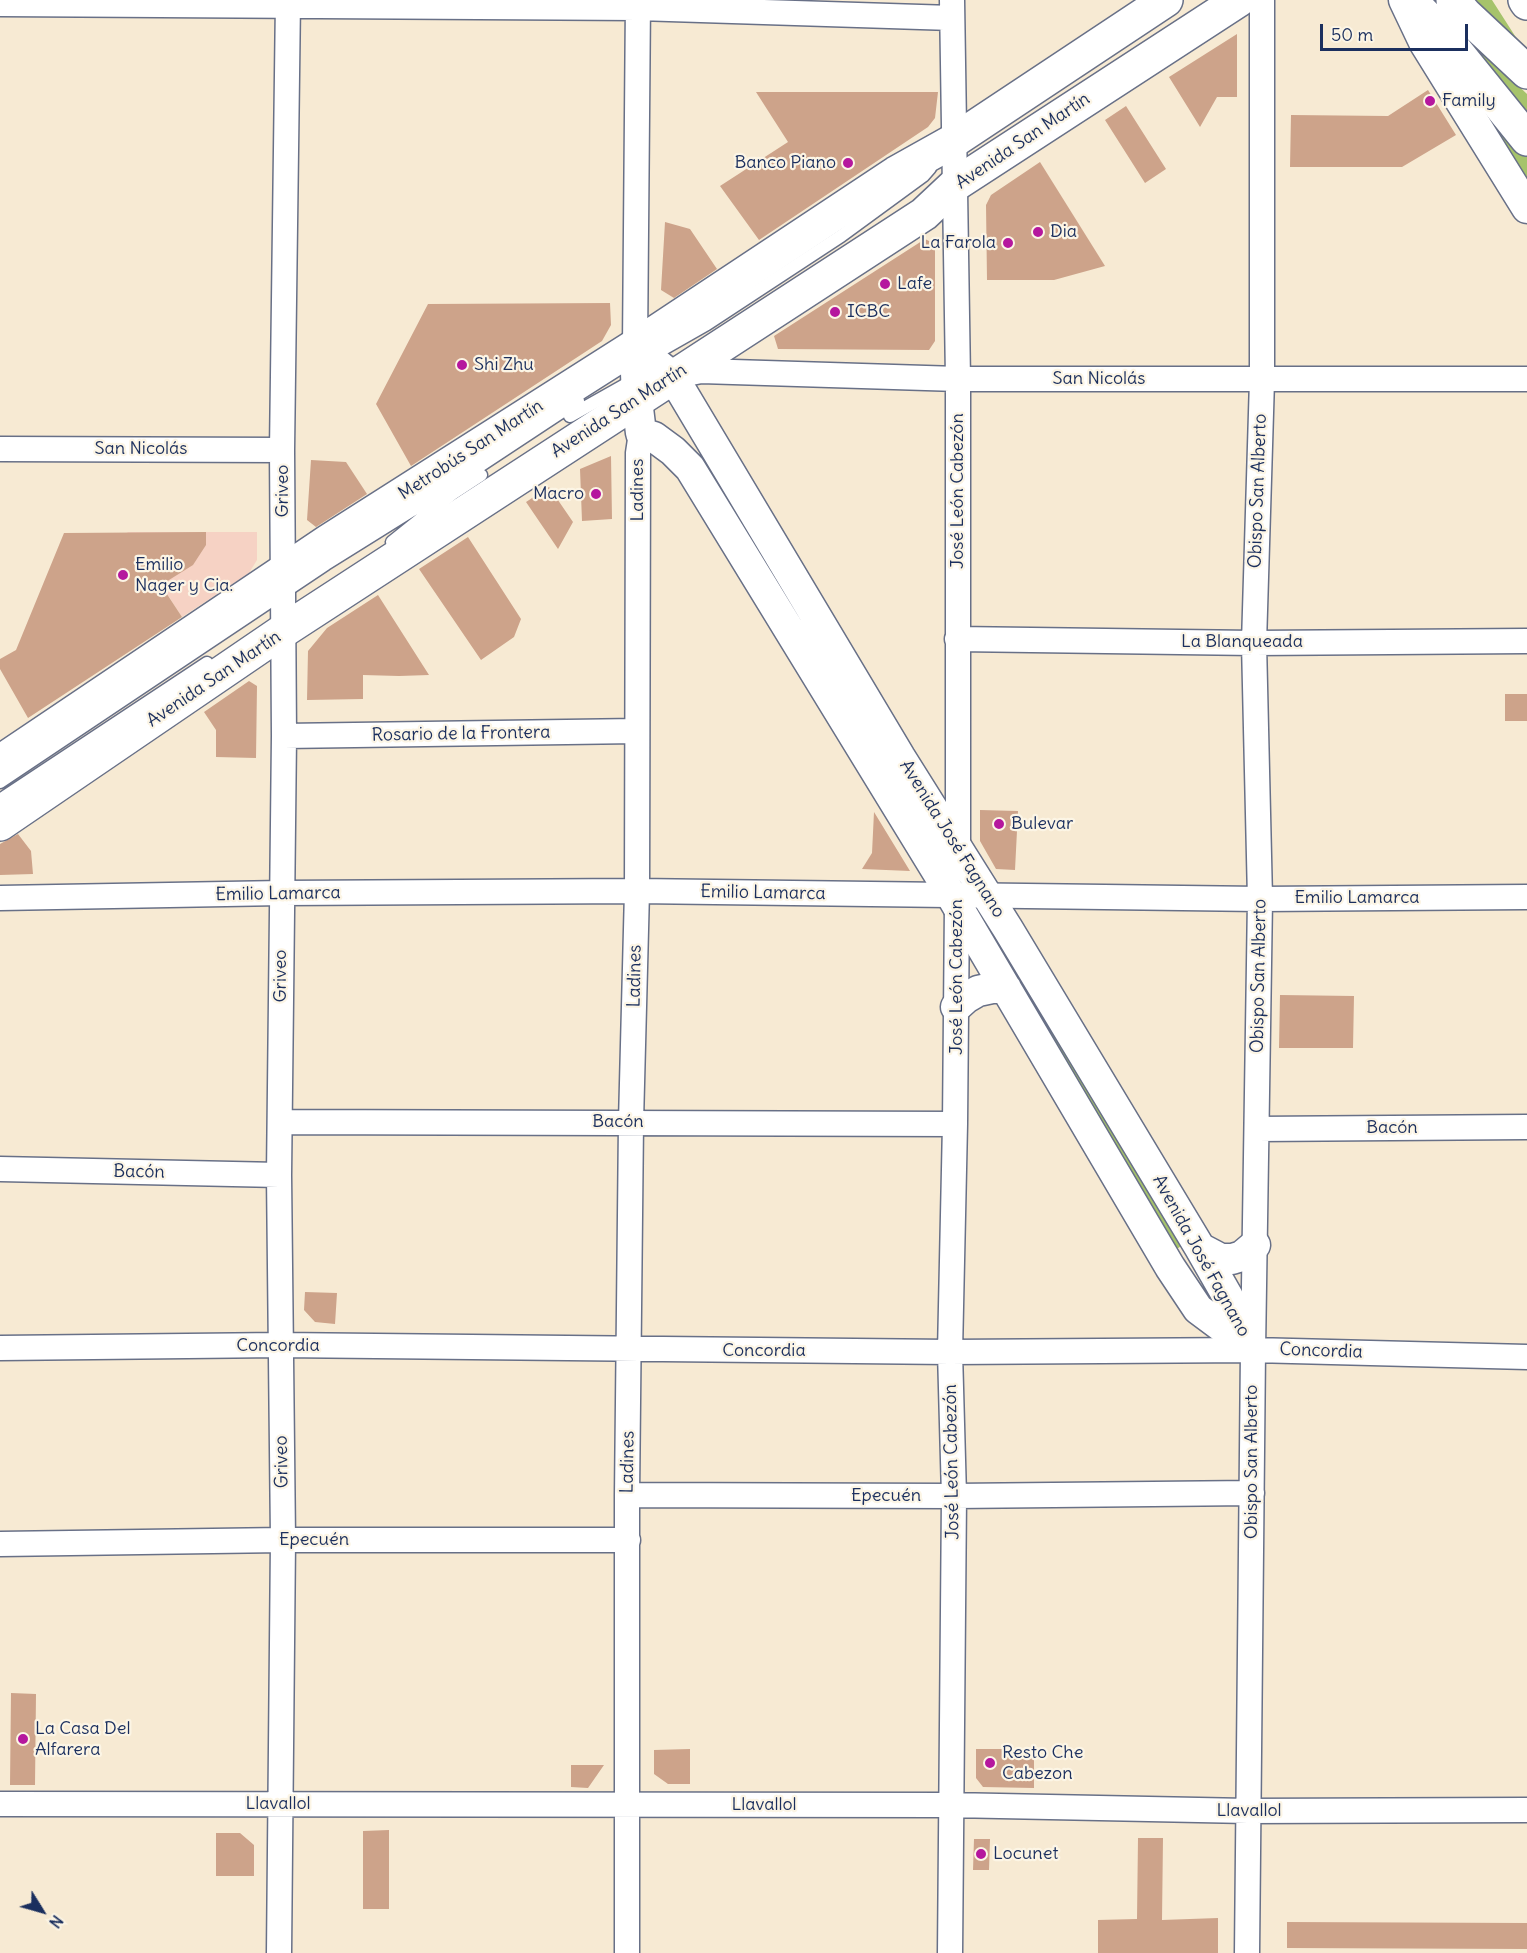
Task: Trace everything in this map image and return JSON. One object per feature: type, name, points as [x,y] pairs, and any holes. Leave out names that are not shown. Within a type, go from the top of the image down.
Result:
[{"type":"main road","name":"Avenida San Martín","points":[[0,762],[283,606],[646,370],[896,173],[955,140],[1166,0]]},
{"type":"main road","name":"Avenida San Martín","points":[[0,824],[283,606],[327,542],[646,370],[924,214],[956,184],[1239,0]]},
{"type":"main road","points":[[1410,0],[1439,30],[1527,139]]},
{"type":"main road","points":[[1453,0],[1527,72]]},
{"type":"street","name":"Obispo San Alberto","points":[[1247,1953],[1252,1350],[1260,899],[1254,643],[1262,380],[1262,0]]},
{"type":"street","points":[[1404,0],[1424,42],[1527,208]]},
{"type":"street","name":"Griveo","points":[[279,1953],[283,1540],[279,1175],[284,736],[282,450],[288,3]]},
{"type":"street","points":[[0,4],[638,4],[952,9]]},
{"type":"street","name":"Ladines","points":[[627,1953],[627,1495],[631,1122],[637,891],[638,453],[646,370],[638,4]]},
{"type":"street","name":"José León Cabezón","points":[[952,9],[958,379],[958,851]]},
{"type":"street","name":"San Nicolás","points":[[646,370],[958,379],[1527,379]]},
{"type":"street","name":"Avenida José Fagnano","points":[[646,370],[894,747],[958,851],[963,898],[1006,988],[1170,1267],[1198,1309],[1252,1350]]},
{"type":"street","name":"Avenida José Fagnano","points":[[641,433],[654,437],[690,468],[963,898],[1200,1248],[1228,1297],[1252,1350]]},
{"type":"street","name":"San Nicolás","points":[[0,449],[282,450]]},
{"type":"street","name":"La Blanqueada","points":[[957,639],[1254,643],[1527,641]]},
{"type":"street","name":"Rosario de la Frontera","points":[[284,736],[637,731]]},
{"type":"street","name":"Emilio Lamarca","points":[[0,898],[282,893],[637,891],[963,898],[1527,897]]},
{"type":"street","name":"José León Cabezón","points":[[950,1953],[954,1496],[950,1352],[956,1007],[963,898]]},
{"type":"street","points":[[956,1007],[978,991],[1006,988]]},
{"type":"street","name":"Bacón","points":[[280,1122],[955,1124]]},
{"type":"street","name":"Bacón","points":[[1257,1129],[1527,1127]]},
{"type":"street","name":"Bacón","points":[[0,1169],[279,1175]]},
{"type":"street","points":[[1170,1267],[1200,1248],[1221,1259],[1232,1259],[1242,1256],[1255,1245]]},
{"type":"street","name":"Concordia","points":[[0,1348],[280,1345],[950,1352],[1252,1350],[1527,1357]]},
{"type":"street","name":"Epecuén","points":[[627,1495],[954,1496],[1252,1493]]},
{"type":"street","name":"Epecuén","points":[[0,1544],[283,1540],[627,1540]]},
{"type":"street","name":"Llavallol","points":[[0,1804],[950,1805],[1248,1811],[1527,1810]]},
{"type":"lane","points":[[923,197],[956,184]]},
{"type":"lane","name":"Metrobús San Martín","points":[[386,547],[452,494],[560,422],[646,370],[714,333],[853,242]]},
{"type":"lane","points":[[0,782],[283,606]]},
{"type":"lane","points":[[0,800],[221,654]]},
{"type":"shaded area","points":[[127,532],[257,532],[257,560],[249,573],[182,617]]},
{"type":"green space","points":[[1430,0],[1437,0],[1493,62],[1527,94],[1527,124]]},
{"type":"green space","points":[[1467,0],[1492,0],[1524,50]]},
{"type":"green space","points":[[1478,100],[1481,100],[1527,156],[1527,182]]},
{"type":"green space","points":[[1000,941],[1183,1245],[1175,1250],[991,944]]},
{"type":"building","points":[[1237,34],[1237,97],[1217,97],[1200,127],[1169,77]]},
{"type":"building","points":[[1428,90],[1456,135],[1402,167],[1290,167],[1291,115],[1388,116]]},
{"type":"building","points":[[756,92],[938,92],[935,118],[928,127],[759,240],[720,186],[788,142]]},
{"type":"building","points":[[1126,106],[1166,169],[1145,183],[1105,120]]},
{"type":"building","points":[[1040,162],[1105,266],[1054,280],[987,280],[986,205],[991,195]]},
{"type":"building","points":[[665,222],[690,229],[717,269],[674,298],[661,290]]},
{"type":"building","points":[[925,239],[935,244],[935,341],[929,350],[778,349],[774,336]]},
{"type":"building","points":[[610,303],[611,325],[602,341],[411,466],[376,404],[428,304]]},
{"type":"building","name":"Macro","points":[[611,456],[612,519],[582,521],[580,469]]},
{"type":"building","points":[[311,460],[346,462],[367,494],[316,527],[307,520]]},
{"type":"building","points":[[549,487],[573,522],[558,549],[526,502]]},
{"type":"building","points":[[206,532],[206,545],[193,565],[161,585],[182,617],[28,718],[0,669],[0,659],[16,650],[64,533]]},
{"type":"building","points":[[468,537],[521,619],[514,637],[481,660],[419,569]]},
{"type":"building","points":[[378,595],[429,675],[363,675],[363,699],[307,700],[308,651],[327,628]]},
{"type":"building","points":[[249,681],[257,686],[256,758],[216,757],[216,730],[204,712]]},
{"type":"building","points":[[1505,694],[1527,694],[1527,721],[1505,721]]},
{"type":"building","points":[[980,810],[1018,811],[1015,870],[996,869],[980,841]]},
{"type":"building","points":[[874,812],[910,871],[862,869],[872,853]]},
{"type":"building","points":[[18,834],[31,851],[33,874],[0,875],[0,844]]},
{"type":"building","points":[[1280,995],[1354,996],[1353,1048],[1279,1048]]},
{"type":"building","points":[[305,1292],[337,1293],[335,1324],[315,1322],[304,1310]]},
{"type":"building","name":"La Casa Del Alfarera","points":[[11,1693],[36,1694],[35,1785],[10,1785]]},
{"type":"building","points":[[690,1749],[690,1784],[668,1784],[654,1774],[654,1750]]},
{"type":"building","points":[[976,1749],[1034,1749],[1034,1788],[983,1787],[976,1778]]},
{"type":"building","points":[[571,1765],[604,1765],[588,1788],[571,1787]]},
{"type":"building","points":[[389,1830],[389,1909],[363,1909],[363,1831]]},
{"type":"building","points":[[216,1833],[240,1833],[254,1845],[254,1876],[216,1876]]},
{"type":"building","points":[[1138,1838],[1163,1838],[1162,1920],[1218,1918],[1218,1953],[1098,1953],[1098,1920],[1137,1919]]},
{"type":"building","name":"Locunet","points":[[974,1839],[990,1839],[989,1870],[973,1870]]},
{"type":"building","points":[[1287,1922],[1527,1923],[1527,1949],[1287,1948]]},
{"type":"place","name":"Family","points":[[1430,101]]},
{"type":"place","name":"Banco Piano","points":[[848,163]]},
{"type":"place","name":"Dia","points":[[1038,232]]},
{"type":"place","name":"La Farola","points":[[1008,243]]},
{"type":"place","name":"Lafe","points":[[885,284]]},
{"type":"place","name":"ICBC","points":[[835,312]]},
{"type":"place","name":"Shi Zhu","points":[[462,365]]},
{"type":"place","name":"Macro","points":[[596,494]]},
{"type":"place","name":"Emilio Nager y Cia.","points":[[123,575]]},
{"type":"place","name":"Bulevar","points":[[999,824]]},
{"type":"place","name":"La Casa Del Alfarera","points":[[23,1739]]},
{"type":"place","name":"Resto Che Cabezon","points":[[990,1763]]},
{"type":"place","name":"Locunet","points":[[981,1854]]}]
